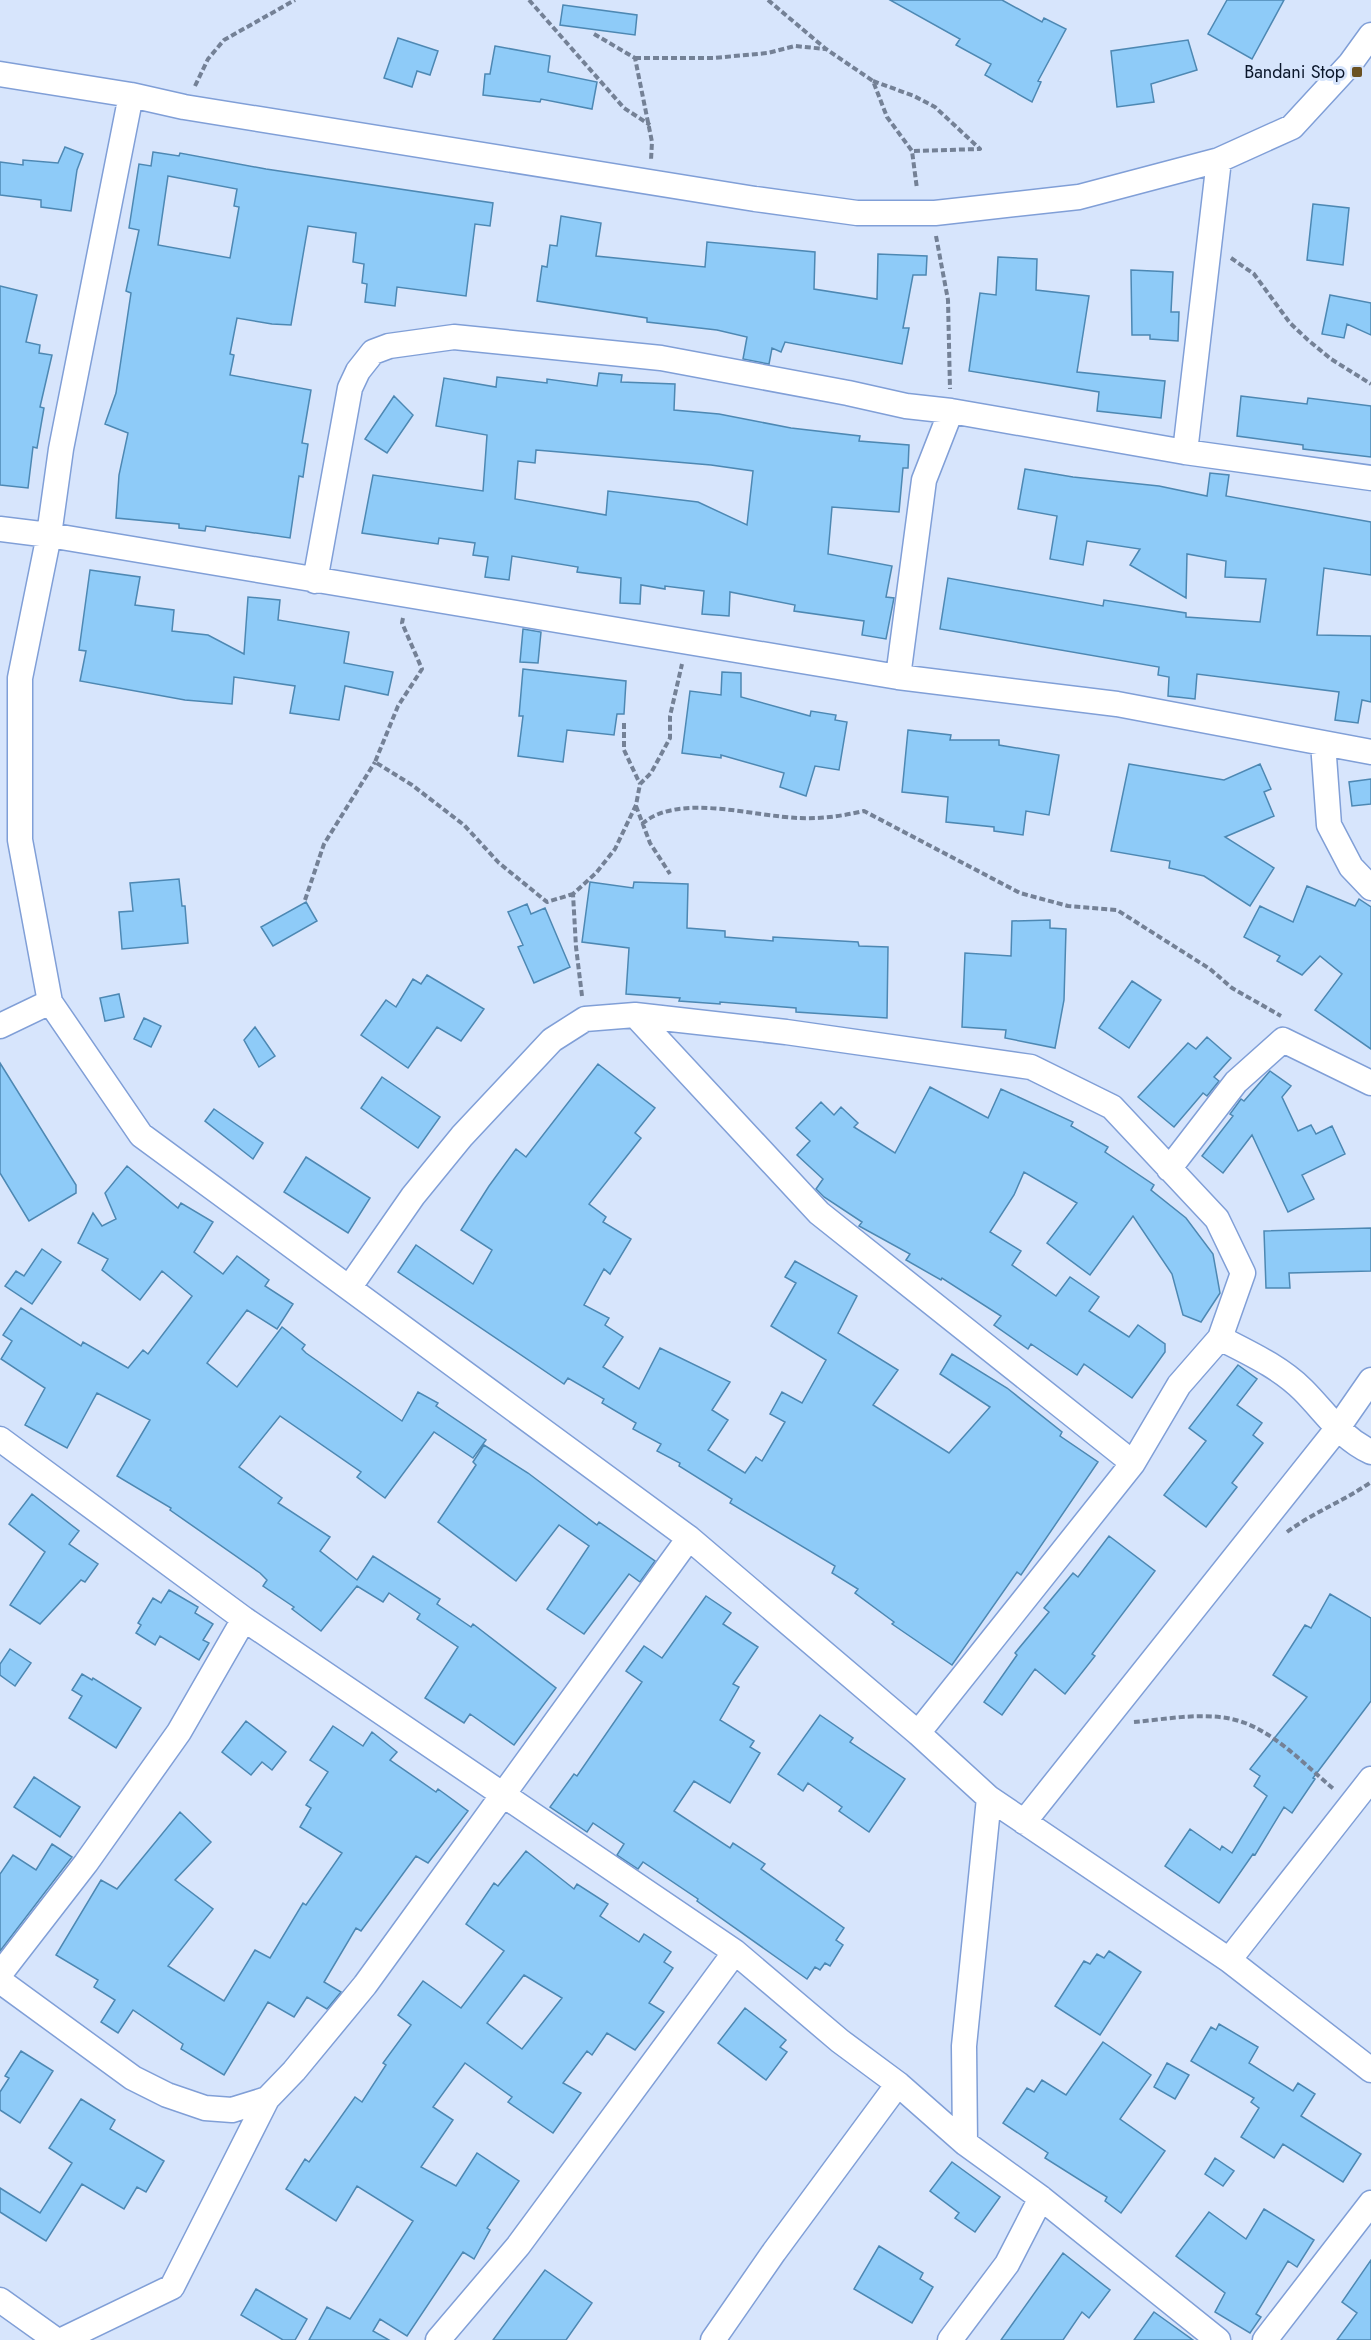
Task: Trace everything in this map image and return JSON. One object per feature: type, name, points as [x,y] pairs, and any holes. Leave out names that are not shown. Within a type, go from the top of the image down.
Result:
[{"type":"street","points":[[0,74],[131,95],[184,107],[651,182],[857,213],[927,214],[1079,197],[1219,160],[1292,127],[1350,64],[1371,35]]},
{"type":"street","points":[[131,95],[61,449],[49,535],[20,678],[20,840],[50,1002],[141,1136],[689,1538],[918,1733],[989,1797],[1229,1960],[1371,2070]]},
{"type":"street","points":[[1185,452],[1219,160]]},
{"type":"street","points":[[315,581],[350,388],[358,371],[373,352],[388,346],[454,337],[661,358],[906,406],[951,411],[1185,452],[1371,478]]},
{"type":"street","points":[[898,677],[924,480],[951,411]]},
{"type":"street","points":[[0,530],[49,535],[898,677],[1118,704],[1371,752]]},
{"type":"street","points":[[1323,743],[1329,825],[1352,867],[1371,888]]},
{"type":"street","points":[[0,1026],[50,1002]]},
{"type":"street","points":[[349,1288],[414,1196],[462,1136],[552,1040],[585,1019],[635,1015],[786,1032],[1031,1067],[1112,1107],[1217,1219],[1242,1273],[1220,1338],[1179,1385],[1133,1462],[918,1733]]},
{"type":"street","points":[[635,1015],[819,1213],[1133,1462]]},
{"type":"street","points":[[1170,1169],[1236,1082],[1283,1040],[1371,1083]]},
{"type":"street","points":[[1220,1338],[1268,1363],[1302,1389],[1337,1429],[1354,1444],[1371,1452]]},
{"type":"street","points":[[1024,1822],[1337,1429],[1371,1380]]},
{"type":"street","points":[[1,1441],[243,1619],[735,1952],[840,2041],[898,2084],[965,2143],[1041,2198],[1218,2340]]},
{"type":"street","points":[[62,2340],[172,2287],[267,2099],[294,2072],[365,1985],[689,1538]]},
{"type":"street","points":[[0,1974],[86,1863],[179,1732],[243,1619]]},
{"type":"street","points":[[1229,1960],[1371,1779]]},
{"type":"street","points":[[965,2143],[963,2046],[989,1797]]},
{"type":"street","points":[[438,2340],[518,2246],[735,1952]]},
{"type":"street","points":[[0,1981],[132,2078],[167,2095],[205,2108],[232,2110],[267,2099]]},
{"type":"street","points":[[713,2340],[774,2252],[898,2084]]},
{"type":"street","points":[[950,2340],[1007,2264],[1041,2198]]},
{"type":"street","points":[[1265,2340],[1371,2203]]},
{"type":"street","points":[[0,2300],[56,2340]]},
{"type":"path","points":[[184,107],[208,59],[224,40],[295,0]]},
{"type":"path","points":[[529,0],[624,108],[650,125]]},
{"type":"path","points":[[768,0],[826,49],[873,81],[935,107],[980,149],[912,151]]},
{"type":"path","points":[[594,34],[635,58],[713,58],[768,53],[795,46],[826,49]]},
{"type":"path","points":[[635,58],[650,125],[651,182]]},
{"type":"path","points":[[873,81],[887,117],[912,151],[946,283],[951,411]]},
{"type":"path","points":[[1210,245],[1254,274],[1290,323],[1308,340],[1331,359],[1371,384]]},
{"type":"path","points":[[305,900],[324,844],[375,762],[398,706],[422,669],[402,623],[409,597]]},
{"type":"path","points":[[375,762],[412,785],[464,825],[499,862],[547,902],[573,894],[596,873],[615,849],[636,805],[640,784],[651,773],[669,738],[670,716],[686,643]]},
{"type":"path","points":[[624,723],[624,750],[640,784]]},
{"type":"path","points":[[636,805],[650,843],[670,874]]},
{"type":"path","points":[[642,824],[653,814],[696,808],[798,818],[836,818],[864,810],[1020,894],[1068,906],[1117,910],[1210,969],[1232,988],[1285,1018]]},
{"type":"path","points":[[573,894],[576,946],[585,1019]]},
{"type":"path","points":[[1122,1723],[1180,1718],[1221,1718],[1245,1723],[1271,1737],[1351,1804]]},
{"type":"building","points":[[890,0],[1002,0],[1042,22],[1044,18],[1066,29],[1038,81],[1041,82],[1032,102],[985,75],[991,64],[956,45],[960,39]]},
{"type":"building","points":[[1227,0],[1284,0],[1252,59],[1208,34]]},
{"type":"building","points":[[563,5],[637,15],[635,35],[560,25]]},
{"type":"building","points":[[398,38],[438,51],[430,75],[417,71],[412,87],[384,78]]},
{"type":"building","points":[[1188,40],[1197,70],[1151,84],[1154,102],[1117,107],[1111,51]]},
{"type":"building","points":[[495,46],[550,56],[548,72],[597,82],[592,109],[541,99],[540,102],[483,95],[485,74],[490,74]]},
{"type":"building","points":[[65,147],[83,154],[77,170],[71,211],[41,207],[41,200],[0,195],[0,162],[23,165],[23,160],[58,163]]},
{"type":"building","points":[[153,152],[179,156],[180,153],[266,169],[493,203],[490,226],[475,224],[466,296],[397,287],[395,306],[365,302],[367,284],[362,283],[364,264],[353,262],[356,233],[308,226],[291,325],[237,318],[230,354],[234,355],[230,375],[311,390],[302,443],[308,444],[303,477],[299,476],[290,538],[206,526],[205,531],[179,528],[179,524],[116,518],[119,475],[128,433],[105,424],[116,393],[131,293],[126,291],[139,230],[129,228],[139,164],[151,166]],"holes":[[[168,176],[237,189],[234,206],[239,207],[230,258],[158,245]]]},
{"type":"building","points":[[1313,204],[1349,208],[1343,265],[1307,260]]},
{"type":"building","points":[[561,216],[601,223],[596,256],[705,267],[707,242],[815,252],[814,289],[877,299],[878,254],[927,256],[926,275],[913,275],[903,328],[909,328],[902,364],[785,342],[781,352],[772,348],[769,364],[743,359],[747,337],[717,330],[647,322],[647,318],[537,301],[542,266],[547,267],[550,245],[557,246]]},
{"type":"building","points":[[998,257],[1037,259],[1036,290],[1089,296],[1077,372],[1165,381],[1161,418],[1097,411],[1099,392],[969,371],[980,293],[996,295]]},
{"type":"building","points":[[1131,270],[1173,272],[1171,312],[1179,312],[1178,341],[1150,339],[1150,335],[1132,335]]},
{"type":"building","points":[[0,286],[37,295],[26,342],[40,345],[39,353],[52,355],[40,407],[44,408],[37,448],[33,447],[28,488],[0,485]]},
{"type":"building","points":[[1330,295],[1371,303],[1371,335],[1347,324],[1344,338],[1322,334]]},
{"type":"building","points":[[599,373],[622,375],[621,382],[675,384],[674,410],[719,414],[791,428],[860,436],[859,441],[909,445],[908,468],[903,468],[899,512],[832,507],[828,554],[892,566],[886,597],[894,598],[886,639],[862,635],[864,621],[794,611],[795,605],[730,592],[729,616],[702,614],[704,591],[665,586],[665,589],[641,585],[640,604],[620,603],[621,578],[577,572],[578,567],[512,556],[509,580],[485,577],[488,557],[473,555],[475,543],[439,538],[438,544],[362,533],[373,475],[483,491],[487,435],[436,426],[444,378],[496,387],[497,377],[547,383],[547,379],[597,386]],"holes":[[[536,450],[711,465],[753,471],[747,525],[698,502],[608,491],[606,515],[515,499],[518,461],[535,463]]]},
{"type":"building","points":[[394,396],[413,415],[387,453],[365,439]]},
{"type":"building","points":[[1241,396],[1307,404],[1308,398],[1371,406],[1371,457],[1303,449],[1303,445],[1237,436]]},
{"type":"building","points":[[1025,469],[1073,477],[1159,486],[1207,496],[1210,473],[1229,475],[1226,496],[1371,522],[1371,575],[1324,568],[1317,635],[1371,636],[1371,702],[1362,700],[1358,723],[1335,720],[1339,692],[1197,674],[1195,699],[1168,696],[1169,677],[1158,675],[1159,667],[940,629],[948,578],[1103,606],[1104,600],[1186,613],[1186,617],[1260,622],[1266,579],[1225,577],[1226,561],[1187,554],[1186,598],[1130,565],[1140,549],[1087,541],[1083,565],[1050,559],[1057,516],[1018,509]]},
{"type":"building","points":[[90,570],[140,577],[135,605],[174,610],[172,631],[208,635],[244,654],[248,597],[280,600],[278,620],[349,632],[344,663],[393,672],[388,695],[345,686],[339,720],[290,713],[295,686],[234,677],[232,704],[185,700],[80,681],[86,651],[79,650]]},
{"type":"building","points":[[523,629],[541,632],[538,663],[520,662]]},
{"type":"building","points":[[523,669],[626,681],[624,714],[617,714],[614,735],[567,730],[563,762],[518,756],[523,716],[519,716]]},
{"type":"building","points":[[722,672],[741,673],[741,697],[810,716],[811,711],[836,715],[835,720],[847,722],[839,770],[815,766],[806,796],[780,787],[784,773],[721,755],[721,758],[682,753],[690,691],[721,695]]},
{"type":"building","points":[[908,730],[951,735],[950,740],[999,740],[999,745],[1059,755],[1049,815],[1026,811],[1023,835],[994,831],[994,827],[946,822],[948,797],[902,792]]},
{"type":"building","points":[[1129,764],[1224,780],[1260,764],[1271,789],[1264,792],[1274,816],[1225,837],[1274,868],[1250,906],[1204,876],[1169,868],[1170,861],[1111,851]]},
{"type":"building","points":[[1371,779],[1371,804],[1352,806],[1349,782]]},
{"type":"building","points":[[179,879],[182,906],[185,906],[188,943],[122,949],[119,912],[133,911],[130,883]]},
{"type":"building","points":[[590,882],[633,888],[634,882],[688,884],[687,928],[725,931],[725,937],[773,941],[773,937],[858,942],[859,946],[888,947],[887,1018],[796,1012],[796,1008],[679,1001],[680,998],[626,994],[629,948],[582,942]]},
{"type":"building","points":[[1307,886],[1355,906],[1359,899],[1371,907],[1371,1049],[1315,1010],[1342,974],[1320,956],[1302,975],[1277,961],[1280,956],[1244,937],[1260,906],[1293,922]]},
{"type":"building","points":[[306,902],[317,921],[273,946],[261,927]]},
{"type":"building","points":[[527,904],[531,914],[545,908],[570,967],[534,983],[518,947],[523,945],[508,912]]},
{"type":"building","points":[[1050,920],[1050,928],[1066,929],[1064,1000],[1055,1048],[1005,1038],[1006,1030],[962,1027],[965,953],[1011,956],[1012,921]]},
{"type":"building","points":[[427,975],[484,1009],[461,1041],[437,1027],[408,1068],[361,1035],[386,1000],[396,1007],[413,979],[421,984]]},
{"type":"building","points":[[1132,981],[1161,1000],[1129,1048],[1099,1028]]},
{"type":"building","points":[[119,994],[124,1017],[105,1021],[100,998]]},
{"type":"building","points":[[144,1018],[161,1026],[151,1047],[134,1039]]},
{"type":"building","points":[[255,1027],[275,1056],[259,1067],[244,1040]]},
{"type":"building","points":[[1207,1037],[1231,1058],[1214,1077],[1219,1081],[1207,1096],[1203,1093],[1174,1127],[1138,1097],[1188,1043],[1196,1049]]},
{"type":"building","points":[[0,1063],[76,1185],[76,1193],[29,1221],[0,1173]]},
{"type":"building","points":[[598,1064],[655,1108],[635,1133],[641,1138],[589,1204],[606,1217],[603,1222],[631,1239],[610,1274],[604,1269],[584,1305],[609,1318],[605,1325],[623,1337],[603,1367],[639,1389],[660,1348],[730,1382],[712,1410],[728,1420],[708,1450],[745,1473],[756,1457],[762,1461],[785,1422],[770,1414],[782,1392],[802,1403],[826,1360],[771,1326],[796,1283],[785,1277],[795,1261],[857,1296],[838,1333],[898,1370],[873,1405],[949,1453],[990,1407],[940,1374],[952,1354],[1007,1388],[1062,1432],[1060,1436],[1098,1462],[1021,1575],[1017,1572],[952,1665],[892,1624],[894,1622],[855,1593],[858,1589],[832,1573],[835,1566],[730,1503],[732,1499],[679,1466],[680,1463],[657,1451],[661,1444],[633,1429],[636,1423],[602,1403],[604,1399],[568,1378],[564,1384],[398,1272],[416,1245],[473,1284],[492,1250],[461,1230],[516,1149],[526,1157]]},
{"type":"building","points":[[1270,1071],[1291,1086],[1282,1097],[1298,1131],[1311,1125],[1316,1134],[1332,1126],[1345,1154],[1302,1175],[1314,1199],[1288,1212],[1252,1135],[1223,1173],[1202,1156],[1233,1116],[1230,1114],[1241,1099],[1244,1101]]},
{"type":"building","points":[[382,1077],[440,1117],[418,1148],[361,1108]]},
{"type":"building","points":[[930,1087],[988,1118],[1001,1089],[1073,1122],[1071,1126],[1108,1147],[1105,1152],[1154,1185],[1151,1190],[1186,1218],[1213,1254],[1220,1293],[1201,1322],[1183,1315],[1172,1274],[1133,1216],[1090,1275],[1047,1243],[1077,1203],[1024,1172],[1014,1195],[990,1232],[1021,1251],[1012,1265],[1056,1296],[1070,1277],[1099,1297],[1089,1311],[1129,1337],[1138,1325],[1165,1344],[1165,1352],[1132,1398],[1084,1364],[1077,1375],[1031,1344],[1028,1349],[994,1325],[1001,1316],[942,1278],[941,1280],[906,1260],[910,1254],[859,1226],[862,1222],[824,1197],[816,1189],[823,1179],[797,1155],[810,1141],[796,1128],[821,1102],[834,1115],[841,1107],[858,1123],[854,1127],[895,1153]]},
{"type":"building","points":[[214,1109],[263,1143],[253,1159],[205,1121]]},
{"type":"building","points":[[306,1157],[370,1198],[348,1233],[284,1192]]},
{"type":"building","points":[[127,1166],[178,1208],[181,1203],[213,1222],[194,1252],[223,1274],[237,1256],[269,1280],[265,1286],[293,1304],[277,1329],[247,1310],[207,1363],[237,1387],[282,1327],[305,1345],[302,1349],[306,1353],[402,1421],[418,1392],[438,1403],[436,1406],[486,1440],[473,1458],[434,1432],[385,1498],[357,1477],[361,1472],[280,1416],[239,1467],[282,1498],[278,1503],[330,1537],[320,1551],[357,1580],[373,1556],[440,1599],[437,1604],[471,1627],[473,1624],[556,1688],[514,1745],[470,1714],[464,1723],[425,1698],[458,1647],[417,1619],[420,1614],[389,1593],[383,1602],[357,1586],[321,1631],[292,1609],[294,1607],[263,1586],[267,1580],[260,1573],[170,1510],[171,1508],[117,1476],[150,1420],[97,1393],[67,1448],[25,1425],[45,1388],[1,1359],[12,1341],[3,1335],[21,1308],[81,1346],[83,1342],[128,1368],[143,1350],[148,1354],[192,1296],[162,1271],[140,1300],[102,1270],[108,1259],[78,1243],[93,1213],[102,1226],[116,1219],[105,1193]]},
{"type":"building","points":[[1371,1228],[1371,1271],[1289,1273],[1290,1288],[1266,1288],[1264,1231]]},
{"type":"building","points":[[42,1249],[61,1262],[32,1304],[5,1286],[16,1271],[24,1276]]},
{"type":"building","points":[[1238,1365],[1257,1379],[1237,1405],[1262,1423],[1253,1435],[1263,1443],[1232,1483],[1237,1487],[1206,1527],[1164,1495],[1206,1441],[1189,1428]]},
{"type":"building","points":[[484,1445],[528,1473],[597,1525],[599,1522],[655,1561],[640,1582],[629,1574],[584,1634],[547,1609],[589,1546],[559,1525],[516,1581],[438,1522],[476,1465],[473,1462]]},
{"type":"building","points":[[32,1494],[79,1531],[69,1544],[98,1564],[85,1582],[81,1580],[40,1624],[10,1605],[45,1552],[9,1524]]},
{"type":"building","points":[[1109,1536],[1155,1571],[1092,1654],[1095,1656],[1065,1694],[1035,1669],[1002,1715],[984,1702],[1017,1655],[1015,1653],[1049,1612],[1044,1608],[1073,1573],[1078,1577]]},
{"type":"building","points":[[169,1590],[198,1607],[195,1613],[213,1624],[203,1640],[209,1643],[199,1660],[160,1636],[155,1645],[136,1633],[141,1625],[138,1623],[153,1598],[161,1603]]},
{"type":"building","points":[[1330,1594],[1371,1618],[1371,1701],[1313,1778],[1315,1779],[1292,1813],[1284,1807],[1255,1855],[1253,1854],[1219,1903],[1165,1866],[1190,1829],[1220,1850],[1222,1846],[1232,1853],[1267,1796],[1254,1786],[1260,1776],[1250,1769],[1307,1697],[1273,1675],[1305,1625],[1311,1628]]},
{"type":"building","points":[[706,1596],[731,1613],[723,1624],[758,1647],[733,1684],[739,1687],[720,1720],[754,1741],[750,1747],[760,1753],[730,1803],[694,1781],[674,1811],[730,1848],[733,1843],[765,1864],[761,1869],[844,1928],[836,1940],[843,1945],[830,1966],[825,1963],[820,1970],[815,1967],[807,1979],[697,1901],[698,1899],[643,1862],[638,1869],[617,1855],[624,1844],[593,1823],[587,1832],[550,1807],[574,1774],[577,1776],[642,1682],[626,1671],[644,1646],[662,1658]]},
{"type":"building","points":[[10,1649],[31,1663],[15,1686],[0,1675],[0,1664]]},
{"type":"building","points":[[82,1674],[92,1680],[93,1678],[141,1708],[116,1748],[69,1718],[82,1696],[72,1690]]},
{"type":"building","points":[[820,1715],[853,1738],[850,1742],[905,1779],[869,1832],[839,1811],[842,1807],[808,1783],[803,1791],[778,1774]]},
{"type":"building","points":[[246,1721],[286,1752],[272,1770],[262,1762],[251,1775],[222,1752]]},
{"type":"building","points":[[333,1726],[363,1746],[372,1732],[397,1752],[390,1760],[436,1792],[438,1789],[468,1811],[428,1863],[416,1856],[361,1931],[356,1928],[324,1982],[341,1992],[327,2009],[307,1997],[294,2017],[268,2002],[224,2075],[181,2049],[183,2044],[133,2010],[118,2033],[101,2022],[115,2000],[94,1987],[98,1980],[56,1955],[101,1880],[117,1889],[180,1812],[211,1842],[175,1880],[213,1909],[168,1966],[224,2001],[255,1950],[270,1958],[303,1903],[306,1905],[342,1853],[300,1827],[311,1808],[306,1805],[328,1772],[310,1760]]},
{"type":"building","points":[[34,1777],[80,1807],[60,1837],[14,1807]]},
{"type":"building","points":[[52,1844],[72,1857],[0,1951],[0,1874],[13,1855],[36,1870]]},
{"type":"building","points":[[526,1851],[574,1889],[577,1884],[608,1904],[600,1916],[639,1942],[644,1934],[671,1952],[664,1962],[673,1968],[649,2003],[664,2012],[635,2050],[607,2033],[592,2055],[587,2051],[563,2083],[581,2093],[553,2133],[508,2102],[512,2097],[465,2063],[433,2107],[453,2120],[421,2167],[456,2186],[477,2153],[519,2181],[487,2228],[490,2230],[474,2259],[463,2252],[407,2336],[380,2319],[373,2331],[389,2340],[309,2340],[327,2307],[350,2319],[413,2221],[357,2186],[336,2221],[286,2189],[305,2159],[309,2162],[355,2097],[362,2102],[386,2065],[383,2063],[411,2025],[398,2015],[423,1981],[461,2008],[504,1951],[466,1924],[494,1883],[498,1886]],"holes":[[[524,1975],[562,1998],[522,2049],[487,2023]]]},
{"type":"building","points":[[1109,1951],[1141,1972],[1100,2035],[1055,2006],[1084,1961],[1090,1964],[1097,1954],[1104,1958]]},
{"type":"building","points":[[745,2008],[786,2040],[780,2047],[787,2052],[766,2080],[718,2043]]},
{"type":"building","points":[[1219,2024],[1258,2047],[1249,2063],[1293,2091],[1298,2083],[1315,2094],[1301,2116],[1361,2154],[1343,2182],[1283,2144],[1274,2158],[1241,2137],[1259,2108],[1251,2102],[1254,2098],[1191,2061],[1211,2027],[1216,2030]]},
{"type":"building","points":[[1103,2042],[1151,2075],[1120,2119],[1165,2151],[1121,2213],[1105,2201],[1107,2197],[1045,2158],[1048,2153],[1003,2123],[1027,2088],[1034,2092],[1042,2080],[1066,2095]]},
{"type":"building","points":[[21,2051],[53,2071],[20,2123],[0,2110],[0,2092],[9,2078],[5,2076]]},
{"type":"building","points":[[1167,2063],[1189,2075],[1175,2099],[1154,2087]]},
{"type":"building","points":[[81,2099],[115,2120],[110,2129],[164,2161],[146,2192],[137,2187],[124,2209],[82,2184],[46,2241],[0,2212],[0,2188],[40,2213],[72,2163],[49,2148]]},
{"type":"building","points":[[1215,2158],[1234,2171],[1223,2186],[1205,2174]]},
{"type":"building","points":[[952,2162],[1000,2197],[975,2232],[955,2218],[959,2213],[930,2191]]},
{"type":"building","points":[[1264,2209],[1314,2240],[1297,2267],[1288,2261],[1256,2314],[1261,2317],[1250,2333],[1215,2312],[1225,2293],[1176,2256],[1209,2212],[1246,2239]]},
{"type":"building","points":[[879,2246],[923,2273],[920,2279],[933,2287],[912,2323],[854,2289]]},
{"type":"building","points":[[1063,2253],[1110,2290],[1089,2318],[1082,2312],[1063,2340],[1001,2340]]},
{"type":"building","points":[[1371,2260],[1371,2340],[1337,2340],[1357,2313],[1342,2302]]},
{"type":"building","points":[[545,2270],[592,2303],[566,2340],[493,2340]]},
{"type":"building","points":[[256,2289],[307,2319],[295,2340],[283,2340],[241,2315]]},
{"type":"building","points":[[1154,2312],[1193,2340],[1134,2340]]},
{"type":"place","name":"Bandani Stop","points":[[1357,72]]}]
